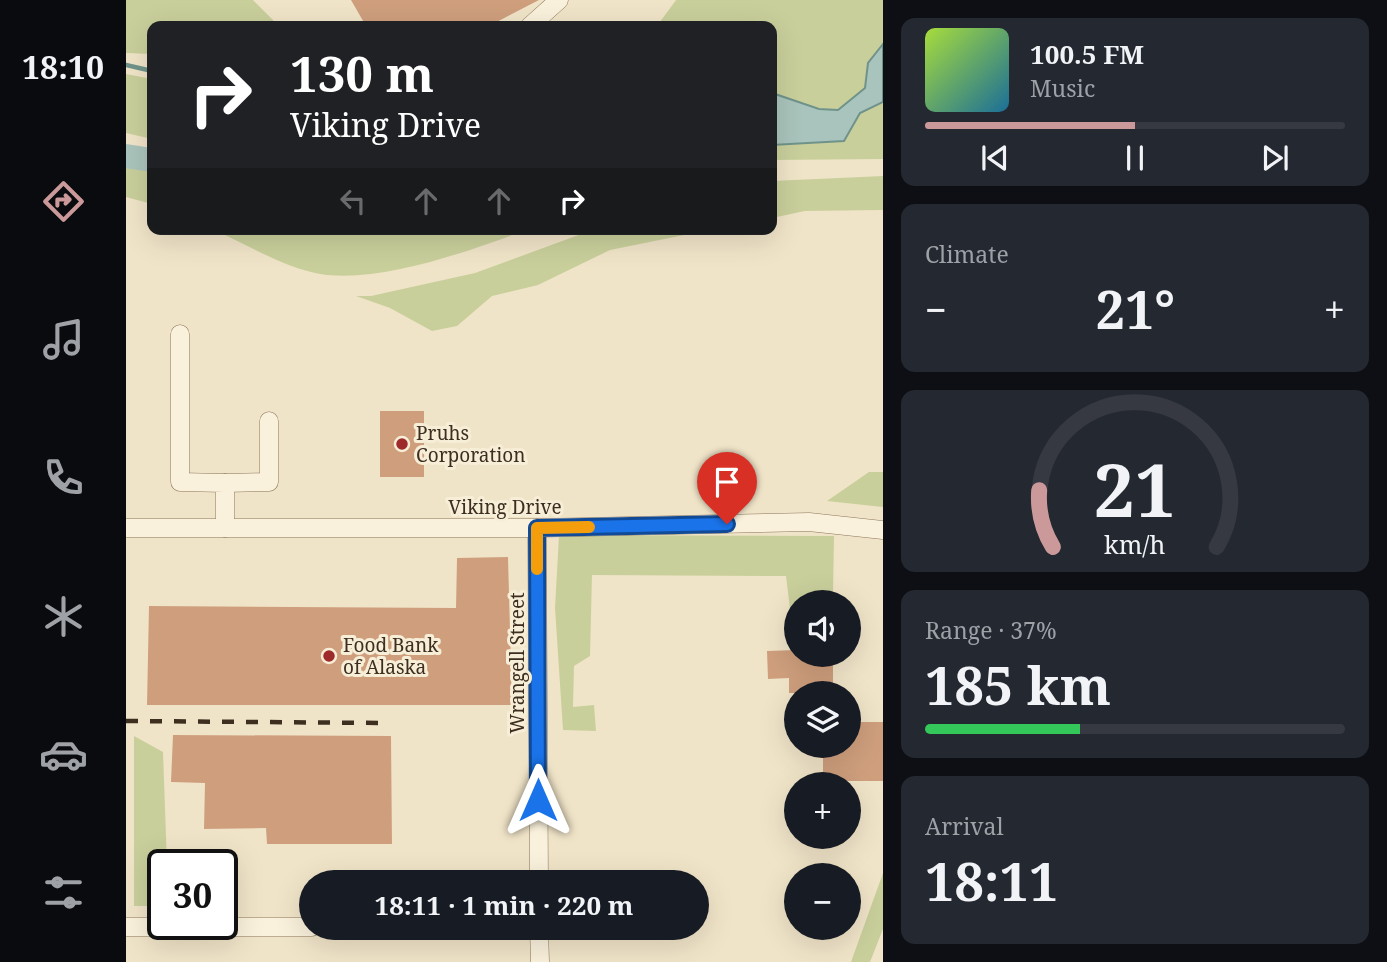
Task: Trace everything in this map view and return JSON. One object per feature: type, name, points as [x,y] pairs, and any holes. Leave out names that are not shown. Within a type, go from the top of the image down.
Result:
[{"type":"street","points":[[536,21],[559,0]]},
{"type":"street","points":[[180,334],[180,482],[269,482],[269,421]]},
{"type":"street","points":[[225,483],[225,528]]},
{"type":"street","name":"Viking Drive","points":[[126,528],[537,528],[809,522],[883,530]]},
{"type":"street","name":"Wrangell Street","points":[[537,528],[539,870]]},
{"type":"street","points":[[126,927],[299,927]]},
{"type":"street","points":[[539,940],[540,962]]},
{"type":"green space","points":[[126,0],[253,0],[274,21],[147,21],[147,54],[126,53]]},
{"type":"green space","points":[[676,0],[883,0],[883,44],[868,63],[865,88],[838,110],[819,109],[777,95],[777,21],[661,21]]},
{"type":"green space","points":[[126,74],[147,78],[147,138],[126,133]]},
{"type":"green space","points":[[883,102],[883,159],[777,160],[777,145],[844,141],[860,113]]},
{"type":"green space","points":[[126,166],[147,168],[147,203],[126,197]]},
{"type":"green space","points":[[883,176],[883,210],[805,211],[777,217],[777,181]]},
{"type":"green space","points":[[224,235],[512,235],[421,264],[362,275],[335,276],[311,272],[261,253]]},
{"type":"green space","points":[[579,235],[684,235],[610,250],[538,285],[492,296],[457,326],[432,331],[390,308],[356,296],[371,296],[475,273]]},
{"type":"green space","points":[[869,472],[883,472],[883,507],[827,501]]},
{"type":"green space","points":[[559,535],[834,536],[833,590],[788,590],[786,576],[592,575],[590,656],[574,666],[573,707],[594,705],[596,731],[563,730],[555,608]]},
{"type":"green space","points":[[134,736],[163,752],[166,849],[147,849],[147,906],[134,906]]},
{"type":"green space","points":[[883,873],[883,929],[870,962],[851,962]]},
{"type":"water","points":[[883,44],[883,102],[860,113],[844,141],[777,145],[777,95],[819,109],[838,110],[865,88],[868,63]]},
{"type":"building","points":[[351,0],[539,0],[499,21],[363,21]]},
{"type":"building","name":"Pruhs Corporation","points":[[380,411],[424,411],[424,477],[380,477]]},
{"type":"building","name":"Food Bank of Alaska","points":[[508,557],[512,705],[147,705],[149,606],[456,608],[457,558]]},
{"type":"building","points":[[784,650],[784,667],[833,667],[833,681],[768,679],[767,651]]},
{"type":"building","points":[[861,722],[883,722],[883,781],[861,781],[861,772],[823,772],[823,758],[861,758]]},
{"type":"building","name":"Food Bank of Alaska","points":[[173,735],[391,736],[392,844],[267,844],[266,828],[204,829],[205,783],[171,782]]},
{"type":"waterway","points":[[126,65],[147,70]]},
{"type":"waterway","points":[[126,156],[147,159]]},
{"type":"railway","points":[[126,721],[383,723]]},
{"type":"slow traffic","points":[[537,569],[537,528],[589,527]]},
{"type":"place","name":"Pruhs Corporation","points":[[402,444]]},
{"type":"place","name":"Food Bank of Alaska","points":[[329,656]]},
{"type":"route","points":[[538,800],[537,528],[727,524]]}]
